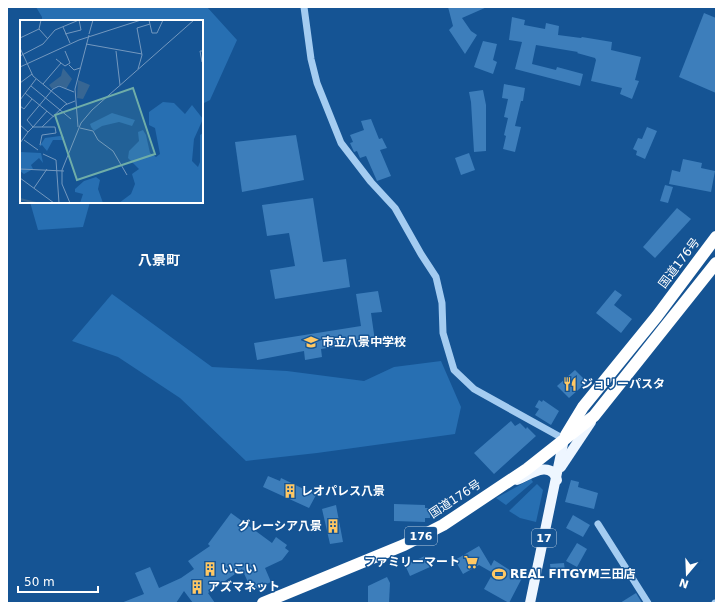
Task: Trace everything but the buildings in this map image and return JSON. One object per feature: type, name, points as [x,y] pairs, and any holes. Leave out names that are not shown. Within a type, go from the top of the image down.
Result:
[{"type":"highway","name":"国道176号","points":[[564,439],[583,407],[657,316],[716,237]]},
{"type":"highway","name":"国道176号","points":[[263,603],[404,545],[443,525],[527,469],[594,416],[716,263]]},
{"type":"main road","name":"17","points":[[557,477],[594,416]]},
{"type":"main road","name":"17","points":[[530,603],[564,439]]},
{"type":"main road","points":[[492,492],[539,469],[544,468],[557,477]]},
{"type":"street","points":[[304,7],[311,59],[317,83],[341,143],[371,182],[396,208],[421,254],[436,277],[442,303],[442,333],[454,370],[474,389],[564,439]]},
{"type":"street","points":[[598,524],[648,603]]},
{"type":"shaded area","points":[[36,7],[207,7],[237,40],[210,100],[203,104],[203,20],[42,20],[42,17]]},
{"type":"shaded area","points":[[30,203],[90,203],[83,227],[38,230]]},
{"type":"shaded area","points":[[112,294],[212,367],[287,371],[364,381],[394,367],[441,361],[461,407],[455,434],[246,461],[180,398],[118,357],[72,341]]},
{"type":"shaded area","points":[[531,479],[533,482],[506,505],[496,498]]},
{"type":"shaded area","points":[[537,484],[543,490],[536,522],[520,518],[509,511]]},
{"type":"place","name":"市立八景中学校","points":[[311,342]]},
{"type":"place","name":"ジョリーパスタ","points":[[570,384]]},
{"type":"place","name":"レオパレス八景","points":[[290,491]]},
{"type":"place","name":"グレーシア八景","points":[[333,526]]},
{"type":"place","name":"ファミリーマート","points":[[471,562]]},
{"type":"place","name":"いこい","points":[[210,569]]},
{"type":"place","name":"REAL FITGYM三田店","points":[[499,574]]},
{"type":"place","name":"アズマネット","points":[[197,587]]},
{"type":"district","name":"八景町","points":[[159,260]]}]
